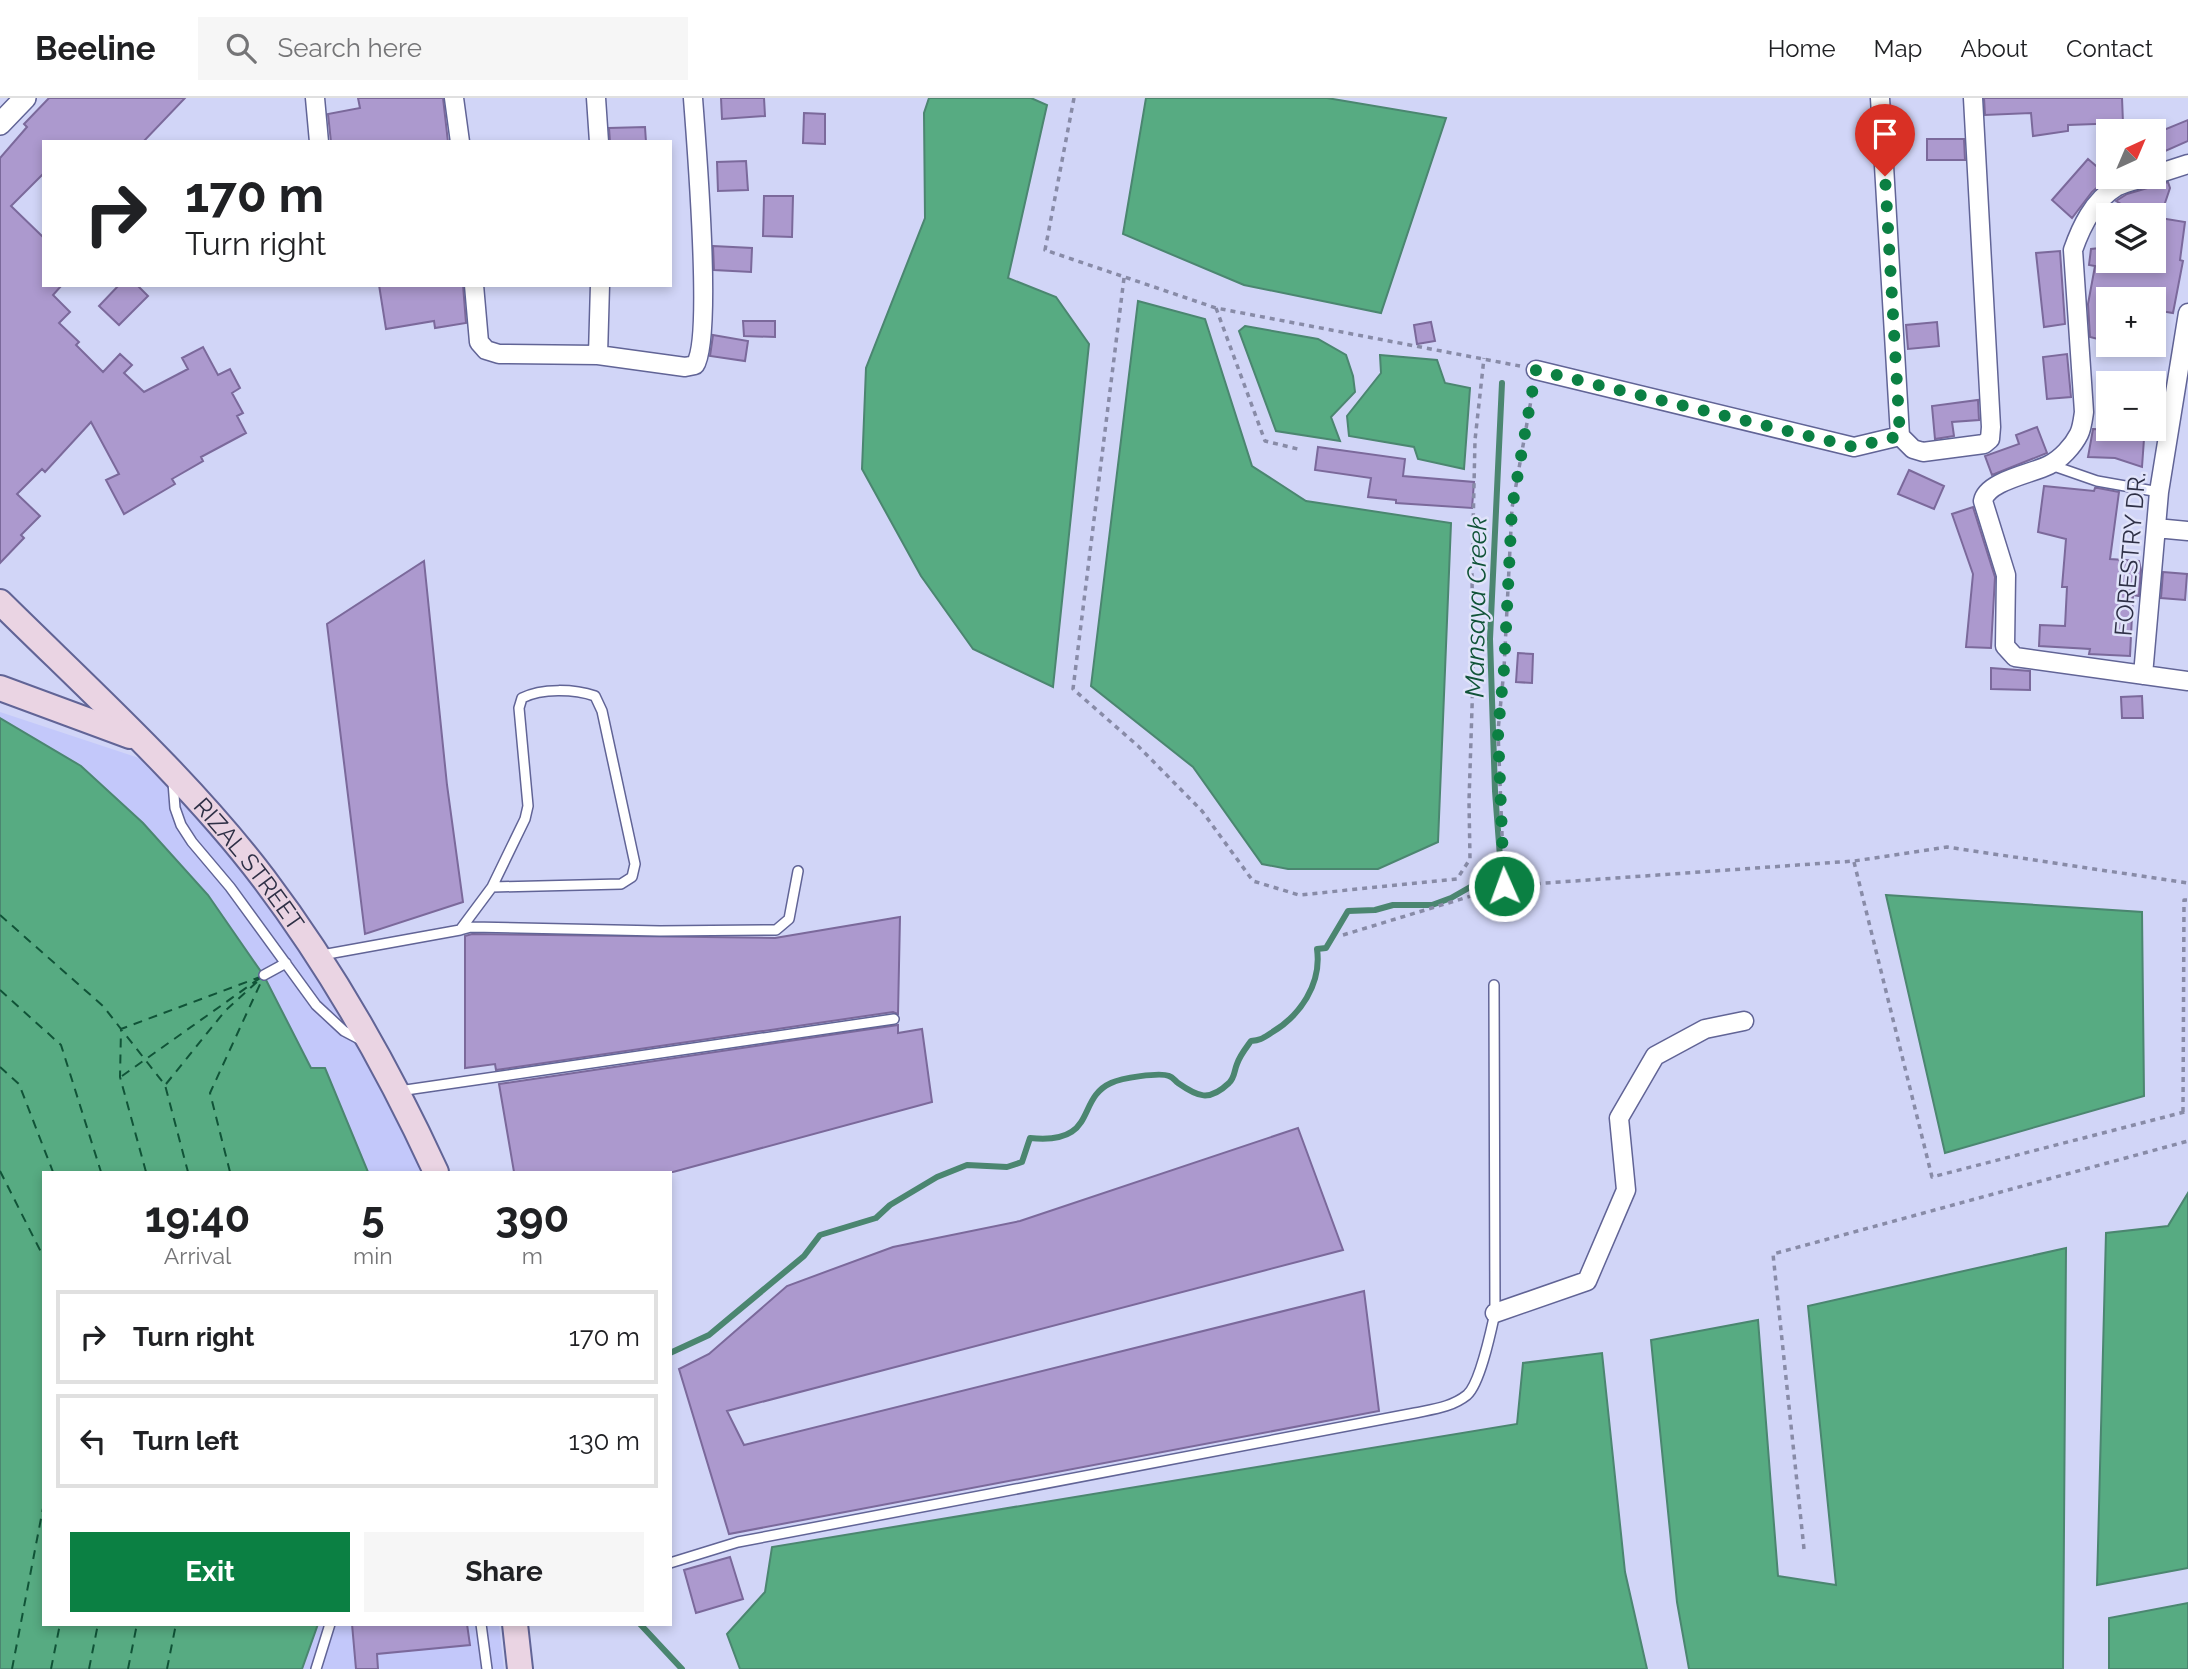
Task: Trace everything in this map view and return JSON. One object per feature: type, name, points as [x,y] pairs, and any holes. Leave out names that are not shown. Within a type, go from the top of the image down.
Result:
[{"type":"main road","name":"RIZAL STREET","points":[[0,602],[173,775],[264,879],[317,956],[370,1045],[397,1091],[436,1171]]},
{"type":"main road","points":[[0,688],[138,739]]},
{"type":"main road","points":[[514,1626],[520,1669]]},
{"type":"street","points":[[0,124],[25,98]]},
{"type":"street","points":[[315,98],[319,140]]},
{"type":"street","points":[[454,98],[460,140]]},
{"type":"street","points":[[596,98],[599,140]]},
{"type":"street","points":[[474,287],[479,342],[486,349],[499,354],[598,355],[685,367],[695,365],[701,349],[703,276],[693,98]]},
{"type":"street","points":[[1881,98],[1900,436],[1913,449],[1923,452],[1984,444],[1990,439],[1973,98]]},
{"type":"street","points":[[2166,171],[2188,164]]},
{"type":"street","points":[[2114,189],[2101,198],[2079,232],[2073,250],[2084,412],[2080,433],[2066,453],[2050,465],[1996,486],[1984,496],[1983,501],[2006,575],[2005,646],[2015,657],[2188,681]]},
{"type":"street","points":[[598,355],[600,287]]},
{"type":"street","name":"FORESTRY DR.","points":[[2143,675],[2159,492],[2188,313]]},
{"type":"street","points":[[1536,370],[1854,447],[1900,436]]},
{"type":"street","points":[[2156,528],[2188,531]]},
{"type":"street","points":[[1495,1313],[1587,1281],[1626,1191],[1619,1118],[1655,1056],[1704,1029],[1744,1021]]},
{"type":"lane","points":[[2050,465],[2097,481],[2159,492]]},
{"type":"lane","points":[[460,930],[492,887],[525,819],[528,806],[519,708],[522,698],[533,692],[582,692],[595,696],[602,711],[635,864],[632,877],[621,884],[492,887]]},
{"type":"lane","points":[[173,775],[175,808],[181,825],[192,842],[238,896],[330,1020],[370,1045]]},
{"type":"lane","points":[[317,956],[471,927],[660,931],[776,930],[789,919],[798,871]]},
{"type":"lane","points":[[264,975],[286,963]]},
{"type":"lane","points":[[672,1562],[738,1542],[1447,1406],[1469,1394],[1482,1364],[1495,1313],[1494,985]]},
{"type":"lane","points":[[397,1091],[894,1019]]},
{"type":"lane","points":[[316,1669],[329,1626]]},
{"type":"lane","points":[[481,1626],[487,1669]]},
{"type":"path","points":[[1074,98],[1045,250],[1216,308],[1536,370],[1512,508],[1504,669],[1498,731],[1504,886]]},
{"type":"path","points":[[1124,278],[1073,689],[1138,746],[1202,811],[1253,881],[1299,895],[1457,879],[1470,859],[1475,440],[1484,359]]},
{"type":"path","points":[[1216,308],[1265,441],[1302,450]]},
{"type":"path","points":[[1343,935],[1504,886],[1854,861],[1947,847],[2188,883]]},
{"type":"path","points":[[1854,861],[1932,1177],[2186,1111],[2184,900],[2188,900]]},
{"type":"path","points":[[1804,1549],[1773,1254],[2188,1141]]},
{"type":"shaded area","points":[[929,98],[1031,98],[1047,105],[1008,278],[1056,297],[1089,344],[1053,687],[973,649],[921,576],[862,469],[866,368],[925,218],[924,113]]},
{"type":"shaded area","points":[[1146,98],[1327,98],[1446,118],[1381,313],[1244,285],[1123,234]]},
{"type":"shaded area","points":[[1138,301],[1205,319],[1252,466],[1306,501],[1451,523],[1438,842],[1378,869],[1288,869],[1262,864],[1193,767],[1091,686]]},
{"type":"shaded area","points":[[1245,326],[1318,339],[1346,355],[1355,392],[1331,417],[1340,441],[1276,431],[1239,331]]},
{"type":"shaded area","points":[[1380,355],[1437,360],[1445,383],[1470,388],[1464,469],[1418,459],[1414,447],[1349,436],[1347,416],[1381,373]]},
{"type":"shaded area","points":[[0,712],[139,758],[252,877],[310,961],[390,1101],[423,1171],[368,1171],[325,1069],[311,1068],[264,976],[208,895],[143,823],[81,766],[0,718]]},
{"type":"shaded area","points":[[0,718],[81,766],[143,823],[208,895],[264,976],[311,1068],[325,1068],[368,1171],[42,1171],[42,1626],[317,1626],[302,1669],[0,1669]]},
{"type":"shaded area","points":[[1886,895],[2142,912],[2144,1096],[1945,1153]]},
{"type":"shaded area","points":[[2188,1193],[2188,1568],[2097,1585],[2106,1233],[2168,1226]]},
{"type":"shaded area","points":[[2066,1248],[2063,1669],[1689,1669],[1677,1602],[1651,1340],[1758,1320],[1778,1576],[1836,1585],[1808,1306]]},
{"type":"shaded area","points":[[1602,1353],[1625,1572],[1647,1669],[740,1669],[727,1634],[765,1592],[772,1547],[1517,1424],[1523,1363]]},
{"type":"shaded area","points":[[2188,1603],[2188,1669],[2109,1669],[2109,1618]]},
{"type":"shaded area","points":[[317,1626],[499,1626],[504,1669],[302,1669]]},
{"type":"building","points":[[49,98],[185,98],[145,140],[42,140],[42,175],[11,206],[42,236],[42,287],[60,287],[53,295],[70,312],[59,323],[79,342],[76,345],[103,372],[120,354],[132,365],[124,373],[144,392],[188,369],[182,358],[203,347],[218,375],[230,369],[240,388],[232,393],[243,413],[237,416],[246,433],[201,457],[203,461],[172,479],[175,484],[124,514],[106,480],[119,474],[91,422],[45,472],[42,469],[17,494],[40,516],[21,535],[24,538],[0,563],[0,158],[27,127],[24,124]]},
{"type":"building","points":[[358,98],[443,98],[448,140],[331,140],[328,114],[360,108]]},
{"type":"building","points":[[721,98],[764,98],[765,116],[722,119]]},
{"type":"building","points":[[1984,98],[2122,98],[2123,119],[2096,119],[2096,124],[2068,125],[2068,131],[2033,136],[2031,113],[1985,115]]},
{"type":"building","points":[[804,113],[825,114],[825,144],[803,143]]},
{"type":"building","points":[[2188,120],[2188,141],[2166,151],[2166,129]]},
{"type":"building","points":[[645,127],[646,140],[610,140],[609,128]]},
{"type":"building","points":[[1927,139],[1964,139],[1965,160],[1927,160]]},
{"type":"building","points":[[2088,159],[2096,166],[2096,188],[2072,218],[2052,200]]},
{"type":"building","points":[[746,161],[748,190],[718,191],[717,162]]},
{"type":"building","points":[[2166,183],[2170,188],[2165,203],[2116,201],[2127,194],[2144,189],[2166,189]]},
{"type":"building","points":[[764,196],[793,196],[792,237],[763,236]]},
{"type":"building","points":[[2166,219],[2185,222],[2180,260],[2183,261],[2173,313],[2166,312],[2166,287],[2096,287],[2096,338],[2090,337],[2088,304],[2095,266],[2089,265],[2091,249],[2096,248],[2096,273],[2166,273]]},
{"type":"building","points":[[713,246],[752,248],[751,272],[714,270]]},
{"type":"building","points":[[2060,251],[2065,324],[2044,327],[2036,253]]},
{"type":"building","points":[[117,287],[139,287],[148,296],[119,325],[99,306]]},
{"type":"building","points":[[379,287],[463,287],[466,323],[435,328],[434,321],[386,329]]},
{"type":"building","points":[[743,321],[775,321],[775,337],[744,336]]},
{"type":"building","points":[[1431,322],[1435,341],[1417,344],[1414,325]]},
{"type":"building","points":[[1937,322],[1939,346],[1908,349],[1906,325]]},
{"type":"building","points":[[713,335],[748,341],[745,361],[710,356]]},
{"type":"building","points":[[2067,354],[2071,397],[2047,399],[2043,357]]},
{"type":"building","points":[[1978,400],[1979,420],[1952,422],[1954,436],[1935,439],[1932,406]]},
{"type":"building","points":[[2037,427],[2047,453],[1992,475],[1985,456],[2019,444],[2016,435]]},
{"type":"building","points":[[2093,429],[2096,429],[2096,441],[2144,441],[2142,467],[2115,458],[2088,457]]},
{"type":"building","points":[[1318,447],[1405,459],[1403,476],[1474,482],[1472,508],[1396,503],[1396,500],[1368,497],[1371,478],[1315,470]]},
{"type":"building","points":[[1909,470],[1944,486],[1934,509],[1898,494]]},
{"type":"building","points":[[2044,486],[2094,491],[2098,488],[2119,492],[2110,559],[2139,561],[2141,570],[2139,596],[2133,595],[2130,656],[2089,654],[2090,649],[2039,646],[2040,625],[2065,626],[2067,587],[2062,587],[2066,539],[2038,532]]},
{"type":"building","points":[[1973,507],[1995,577],[1991,648],[1966,647],[1973,574],[1952,514]]},
{"type":"building","points":[[424,561],[447,785],[463,902],[365,934],[327,624]]},
{"type":"building","points":[[2163,572],[2187,574],[2185,600],[2161,598]]},
{"type":"building","points":[[1518,653],[1533,654],[1532,683],[1516,682]]},
{"type":"building","points":[[1991,668],[2030,671],[2030,690],[1991,689]]},
{"type":"building","points":[[2142,696],[2143,718],[2122,718],[2121,697]]},
{"type":"building","points":[[900,917],[898,1014],[893,1012],[496,1070],[495,1064],[465,1068],[465,936],[775,938]]},
{"type":"building","points":[[898,1025],[898,1033],[922,1029],[932,1102],[673,1172],[514,1171],[499,1084]]},
{"type":"building","points":[[1298,1128],[1343,1250],[727,1411],[744,1445],[1364,1291],[1379,1411],[729,1534],[679,1369],[709,1354],[787,1286],[893,1247],[1020,1221]]},
{"type":"building","points":[[730,1557],[743,1599],[696,1613],[684,1570]]},
{"type":"building","points":[[352,1626],[467,1626],[470,1645],[377,1654],[378,1669],[356,1669]]},
{"type":"waterway","name":"Mansaya Creek","points":[[672,1352],[709,1335],[804,1256],[820,1235],[876,1218],[890,1205],[937,1177],[967,1165],[1007,1167],[1022,1162],[1030,1138],[1067,1135],[1083,1119],[1100,1090],[1111,1083],[1140,1076],[1164,1075],[1198,1094],[1209,1095],[1222,1089],[1231,1081],[1240,1058],[1251,1041],[1262,1039],[1282,1026],[1300,1008],[1316,974],[1317,949],[1326,948],[1348,911],[1375,910],[1393,905],[1432,905],[1451,898],[1486,878],[1500,857],[1490,639],[1502,383]]},
{"type":"waterway","name":"Mansaya Creek","points":[[642,1626],[682,1669]]},
{"type":"ferry route","points":[[0,915],[103,1006],[165,1085],[188,1171]]},
{"type":"ferry route","points":[[146,1171],[120,1077],[121,1029],[260,977]]},
{"type":"ferry route","points":[[122,1076],[260,978]]},
{"type":"ferry route","points":[[230,1171],[210,1093],[262,980]]},
{"type":"ferry route","points":[[166,1084],[225,1011],[258,981]]},
{"type":"ferry route","points":[[0,990],[61,1045],[101,1171]]},
{"type":"ferry route","points":[[0,1067],[19,1084],[53,1171]]},
{"type":"ferry route","points":[[0,1171],[42,1254]]},
{"type":"ferry route","points":[[12,1669],[42,1513]]},
{"type":"ferry route","points":[[51,1669],[60,1626]]},
{"type":"ferry route","points":[[89,1669],[98,1626]]},
{"type":"ferry route","points":[[128,1669],[137,1626]]},
{"type":"ferry route","points":[[167,1669],[176,1626]]},
{"type":"route","points":[[1504,886],[1498,731],[1504,669],[1512,508],[1536,370],[1854,447],[1900,436],[1885,176]]}]
